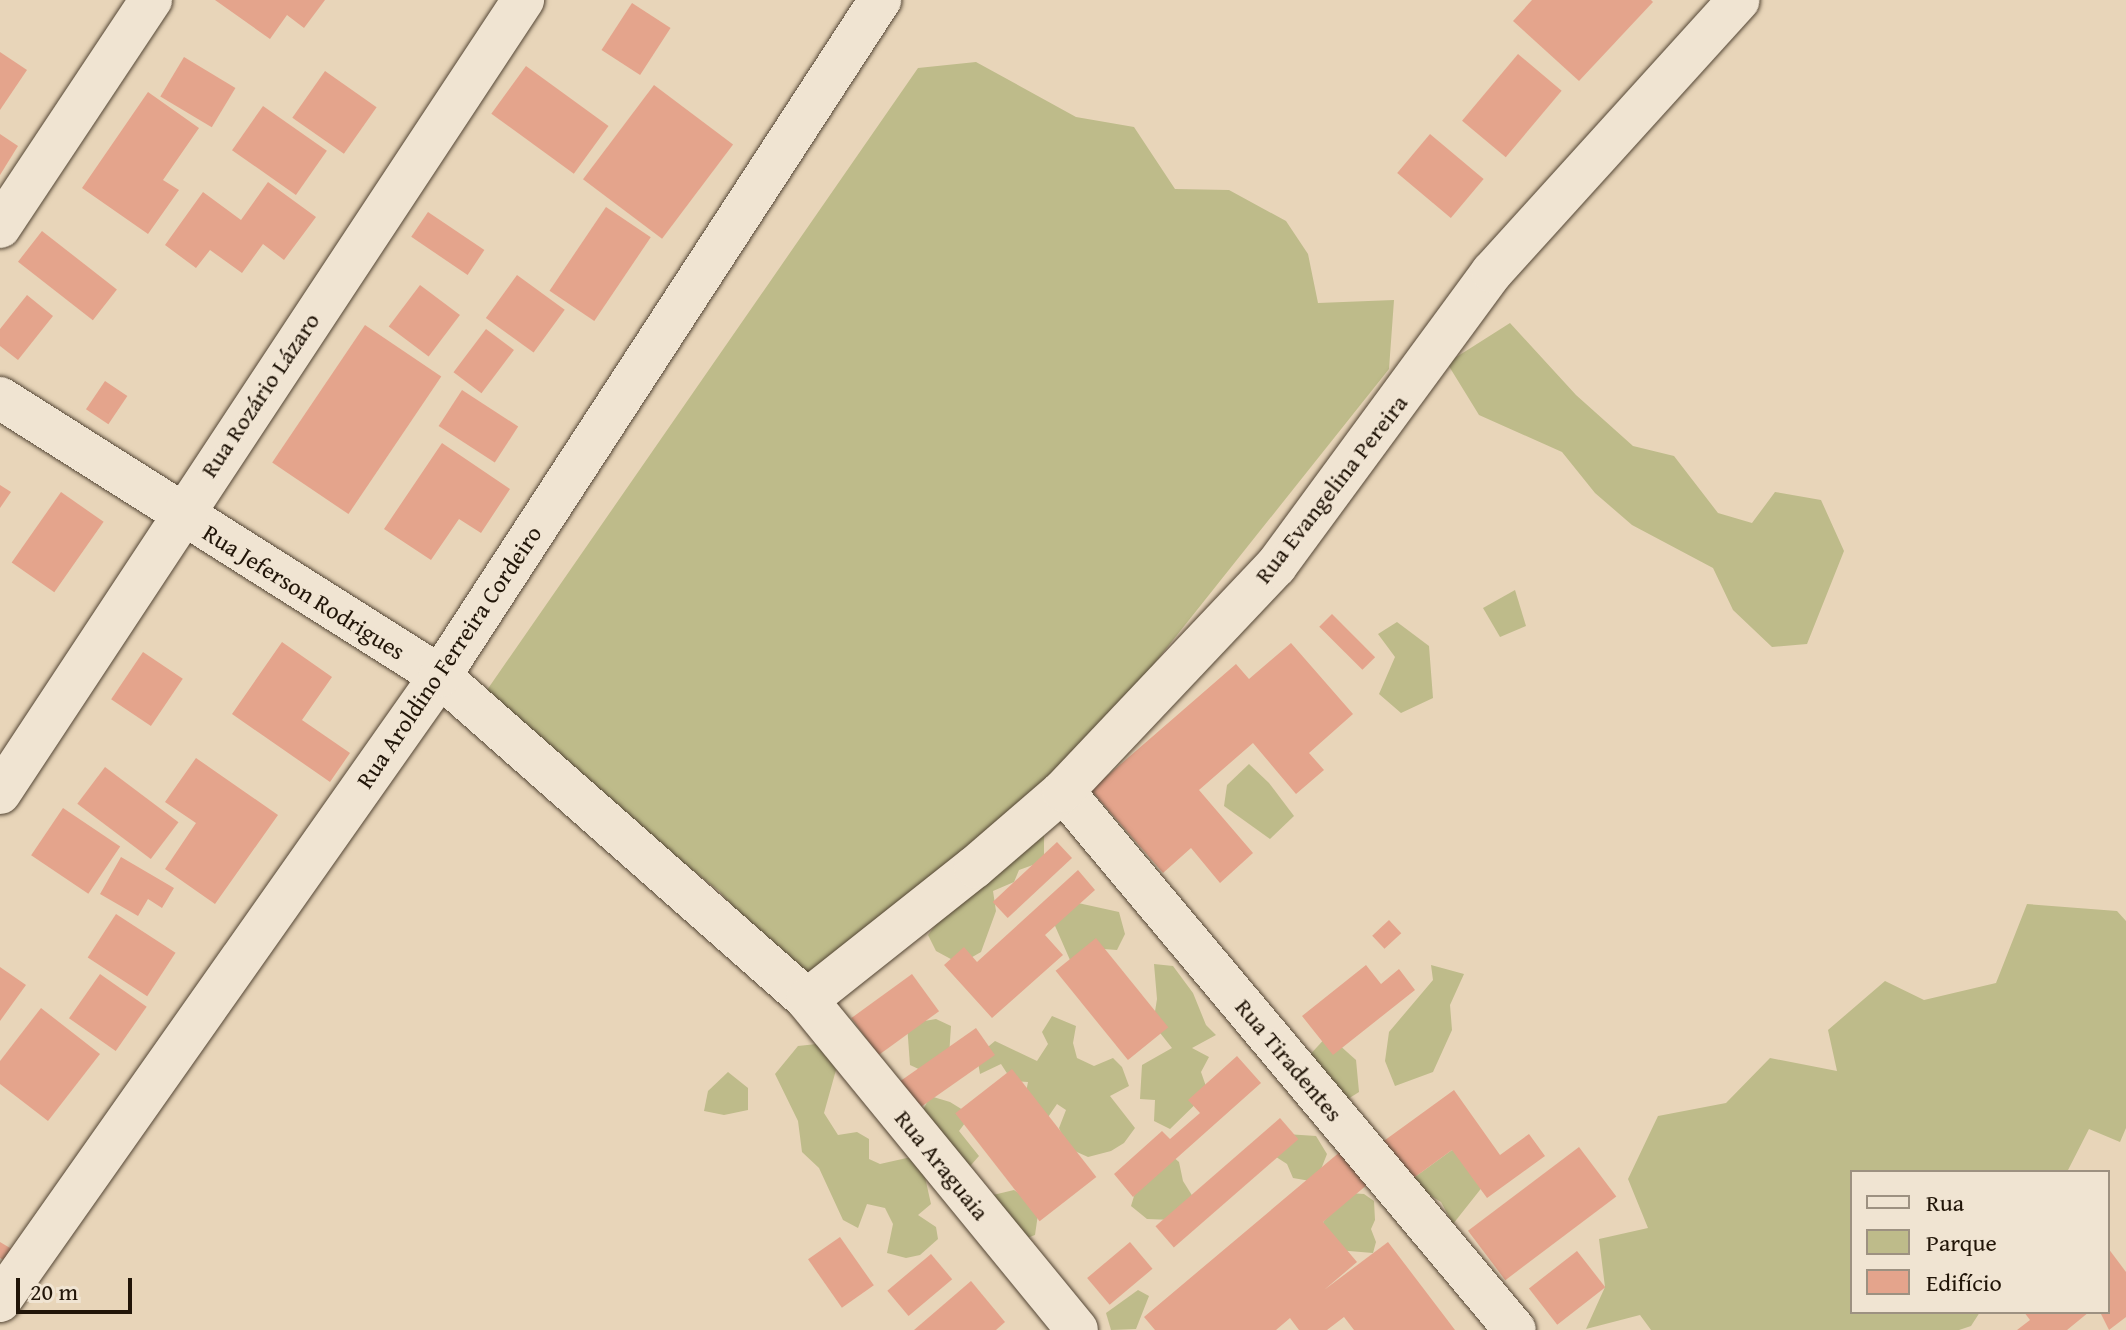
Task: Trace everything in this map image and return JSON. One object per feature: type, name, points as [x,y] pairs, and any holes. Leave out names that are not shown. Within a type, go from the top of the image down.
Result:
[{"type":"street","points":[[0,227],[151,0]]},
{"type":"street","name":"Rua Rozário Lázaro","points":[[0,793],[180,515],[523,0]]},
{"type":"street","name":"Rua Aroldino Ferreira Cordeiro","points":[[0,1301],[440,676],[880,0]]},
{"type":"street","name":"Rua Evangelina Pereira","points":[[807,1000],[975,867],[1063,791],[1276,566],[1492,272],[1739,0]]},
{"type":"street","name":"Rua Jeferson Rodrigues","points":[[0,398],[180,515],[440,676],[807,1000]]},
{"type":"street","name":"Rua Tiradentes","points":[[1063,791],[1515,1330]]},
{"type":"street","name":"Rua Araguaia","points":[[807,1000],[1077,1330]]},
{"type":"green space","points":[[976,62],[1076,117],[1134,127],[1175,189],[1229,190],[1286,221],[1308,254],[1318,303],[1394,300],[1389,369],[1060,782],[800,980],[719,891],[617,811],[487,690],[918,68]]},
{"type":"green space","points":[[1510,323],[1576,395],[1633,446],[1674,456],[1718,513],[1752,523],[1775,492],[1821,500],[1844,551],[1807,644],[1772,647],[1733,610],[1713,568],[1632,525],[1595,493],[1562,452],[1479,415],[1447,363]]},
{"type":"green space","points":[[1515,590],[1526,626],[1500,637],[1483,608]]},
{"type":"green space","points":[[1397,622],[1429,646],[1433,698],[1401,713],[1379,694],[1395,657],[1378,634]]},
{"type":"green space","points":[[1249,764],[1269,783],[1294,816],[1270,839],[1224,806],[1227,785]]},
{"type":"green space","points":[[1044,825],[1044,861],[1019,870],[1014,882],[993,891],[996,911],[981,952],[960,964],[936,951],[928,935],[943,915]]},
{"type":"green space","points":[[1069,901],[1119,912],[1125,934],[1117,950],[1090,948],[1070,960],[1052,919]]},
{"type":"green space","points":[[2027,904],[2117,911],[2126,921],[2126,1128],[2120,1142],[2089,1129],[2068,1170],[1850,1170],[1850,1314],[1979,1314],[1971,1326],[1959,1330],[1651,1330],[1640,1315],[1586,1329],[1605,1287],[1599,1239],[1648,1228],[1628,1179],[1658,1116],[1726,1103],[1770,1058],[1837,1071],[1828,1030],[1885,981],[1924,1000],[1996,983]]},
{"type":"green space","points":[[1154,964],[1173,966],[1193,993],[1206,1025],[1216,1035],[1192,1048],[1209,1057],[1201,1072],[1208,1092],[1170,1129],[1154,1121],[1155,1100],[1140,1099],[1142,1065],[1172,1048],[1153,1024],[1157,999]]},
{"type":"green space","points":[[1431,965],[1464,974],[1450,1005],[1452,1030],[1433,1072],[1395,1086],[1385,1061],[1389,1032],[1433,980]]},
{"type":"green space","points":[[1052,1016],[1076,1026],[1073,1043],[1077,1058],[1094,1066],[1113,1058],[1122,1067],[1129,1086],[1110,1096],[1135,1128],[1124,1143],[1111,1151],[1088,1157],[1068,1148],[1059,1128],[1066,1110],[1057,1104],[1044,1123],[1024,1102],[1028,1082],[1012,1081],[1001,1064],[980,1074],[977,1056],[995,1041],[1037,1061],[1048,1044],[1042,1032]]},
{"type":"green space","points":[[936,1019],[951,1026],[949,1056],[925,1072],[910,1065],[907,1024]]},
{"type":"green space","points":[[1328,1035],[1356,1060],[1359,1092],[1337,1106],[1307,1058]]},
{"type":"green space","points":[[826,1043],[836,1070],[824,1113],[838,1135],[857,1132],[869,1139],[869,1159],[880,1164],[920,1155],[931,1204],[918,1215],[936,1227],[938,1239],[920,1255],[906,1258],[887,1253],[893,1224],[885,1208],[867,1204],[858,1228],[843,1220],[819,1168],[802,1152],[798,1121],[775,1074],[798,1046]]},
{"type":"green space","points":[[728,1072],[748,1088],[748,1110],[724,1115],[704,1111],[708,1091]]},
{"type":"green space","points":[[930,1096],[950,1102],[971,1115],[959,1131],[979,1156],[964,1173],[916,1124]]},
{"type":"green space","points":[[1286,1134],[1316,1136],[1327,1154],[1316,1182],[1293,1178],[1287,1164],[1270,1153]]},
{"type":"green space","points":[[1165,1150],[1179,1162],[1183,1181],[1193,1197],[1173,1220],[1147,1219],[1131,1206],[1141,1173]]},
{"type":"green space","points":[[1452,1150],[1480,1159],[1491,1176],[1453,1224],[1441,1202],[1408,1182]]},
{"type":"green space","points":[[1014,1190],[1039,1207],[1035,1235],[1022,1240],[993,1195]]},
{"type":"green space","points":[[1349,1193],[1364,1194],[1374,1201],[1375,1220],[1371,1229],[1376,1242],[1373,1253],[1337,1250],[1323,1222]]},
{"type":"green space","points":[[1138,1290],[1149,1296],[1136,1329],[1111,1330],[1106,1313]]},
{"type":"building","points":[[215,0],[325,0],[304,28],[287,15],[270,39]]},
{"type":"building","points":[[1532,0],[1653,2],[1579,81],[1513,21]]},
{"type":"building","points":[[632,3],[671,28],[640,75],[602,50]]},
{"type":"building","points":[[0,52],[27,70],[0,110]]},
{"type":"building","points":[[1518,54],[1562,91],[1506,157],[1462,121]]},
{"type":"building","points":[[184,57],[235,88],[212,127],[160,96]]},
{"type":"building","points":[[526,66],[609,126],[574,174],[491,114]]},
{"type":"building","points":[[325,71],[377,107],[344,154],[292,118]]},
{"type":"building","points":[[654,85],[733,145],[662,239],[583,179]]},
{"type":"building","points":[[148,92],[199,128],[163,180],[179,190],[148,234],[82,188]]},
{"type":"building","points":[[263,106],[327,151],[296,195],[232,150]]},
{"type":"building","points":[[0,134],[18,146],[0,175]]},
{"type":"building","points":[[1430,134],[1484,179],[1451,218],[1397,173]]},
{"type":"building","points":[[268,182],[316,217],[284,260],[263,244],[242,273],[210,250],[196,268],[165,245],[203,192],[241,220]]},
{"type":"building","points":[[606,207],[651,237],[594,321],[550,291]]},
{"type":"building","points":[[428,212],[484,250],[468,275],[411,237]]},
{"type":"building","points":[[42,231],[117,289],[93,320],[18,262]]},
{"type":"building","points":[[517,275],[565,310],[534,353],[486,318]]},
{"type":"building","points":[[420,285],[460,315],[429,357],[389,327]]},
{"type":"building","points":[[27,295],[53,316],[18,360],[0,346],[0,329]]},
{"type":"building","points":[[365,325],[441,376],[348,514],[272,463]]},
{"type":"building","points":[[486,329],[514,350],[481,393],[454,372]]},
{"type":"building","points":[[105,381],[127,396],[108,424],[86,409]]},
{"type":"building","points":[[462,390],[518,426],[495,463],[439,426]]},
{"type":"building","points":[[442,443],[510,489],[481,533],[459,519],[431,560],[384,529]]},
{"type":"building","points":[[0,485],[11,492],[0,508]]},
{"type":"building","points":[[61,492],[104,522],[54,592],[12,562]]},
{"type":"building","points":[[1332,614],[1375,657],[1362,670],[1319,627]]},
{"type":"building","points":[[282,642],[332,677],[302,720],[350,753],[330,782],[232,714]]},
{"type":"building","points":[[1291,643],[1353,714],[1309,753],[1324,770],[1296,794],[1253,743],[1199,790],[1253,853],[1220,883],[1191,848],[1163,873],[1091,790],[1236,664],[1249,679]]},
{"type":"building","points":[[143,652],[183,679],[151,726],[111,699]]},
{"type":"building","points":[[196,758],[278,815],[215,904],[165,869],[196,823],[165,802]]},
{"type":"building","points":[[105,767],[178,822],[151,859],[77,804]]},
{"type":"building","points":[[63,808],[120,847],[88,894],[31,855]]},
{"type":"building","points":[[1057,842],[1072,858],[1008,918],[993,902]]},
{"type":"building","points":[[121,857],[174,888],[162,908],[148,899],[138,916],[100,894]]},
{"type":"building","points":[[1078,870],[1095,890],[1045,935],[1063,955],[992,1018],[944,965],[964,947],[977,962]]},
{"type":"building","points":[[116,914],[176,953],[147,996],[88,958]]},
{"type":"building","points":[[1389,920],[1401,933],[1384,949],[1372,936]]},
{"type":"building","points":[[1096,938],[1168,1027],[1128,1060],[1056,971]]},
{"type":"building","points":[[1366,965],[1381,984],[1399,969],[1415,990],[1333,1055],[1302,1016]]},
{"type":"building","points":[[0,967],[26,985],[0,1021]]},
{"type":"building","points":[[100,974],[147,1007],[116,1051],[69,1018]]},
{"type":"building","points":[[912,974],[939,1011],[878,1055],[851,1018]]},
{"type":"building","points":[[41,1008],[100,1054],[48,1121],[0,1084],[0,1061]]},
{"type":"building","points":[[976,1028],[995,1055],[918,1109],[899,1082]]},
{"type":"building","points":[[1237,1056],[1261,1083],[1133,1197],[1114,1174],[1162,1131],[1170,1139],[1200,1113],[1188,1100]]},
{"type":"building","points":[[1012,1069],[1096,1177],[1040,1221],[955,1113]]},
{"type":"building","points":[[1454,1090],[1500,1155],[1529,1134],[1545,1156],[1487,1198],[1452,1150],[1408,1182],[1381,1143]]},
{"type":"building","points":[[1280,1118],[1298,1139],[1174,1247],[1155,1226]]},
{"type":"building","points":[[1579,1147],[1616,1197],[1505,1280],[1468,1231]]},
{"type":"building","points":[[1341,1151],[1368,1184],[1323,1222],[1357,1262],[1324,1290],[1388,1242],[1455,1330],[1354,1330],[1344,1317],[1327,1330],[1299,1330],[1290,1318],[1276,1330],[1155,1330],[1144,1317]]},
{"type":"building","points":[[840,1237],[874,1285],[842,1308],[808,1259]]},
{"type":"building","points":[[0,1242],[15,1251],[5,1261],[0,1258]]},
{"type":"building","points":[[1130,1242],[1152,1269],[1110,1305],[1087,1278]]},
{"type":"building","points":[[1577,1251],[1605,1287],[1557,1325],[1529,1289]]},
{"type":"building","points":[[2110,1251],[2126,1272],[2126,1317],[2109,1330],[2101,1314],[2110,1314]]},
{"type":"building","points":[[931,1254],[952,1279],[909,1316],[887,1291]]},
{"type":"building","points":[[971,1281],[1005,1322],[996,1330],[914,1330]]},
{"type":"building","points":[[2026,1314],[2087,1314],[2067,1330],[2017,1330],[2030,1320]]}]
